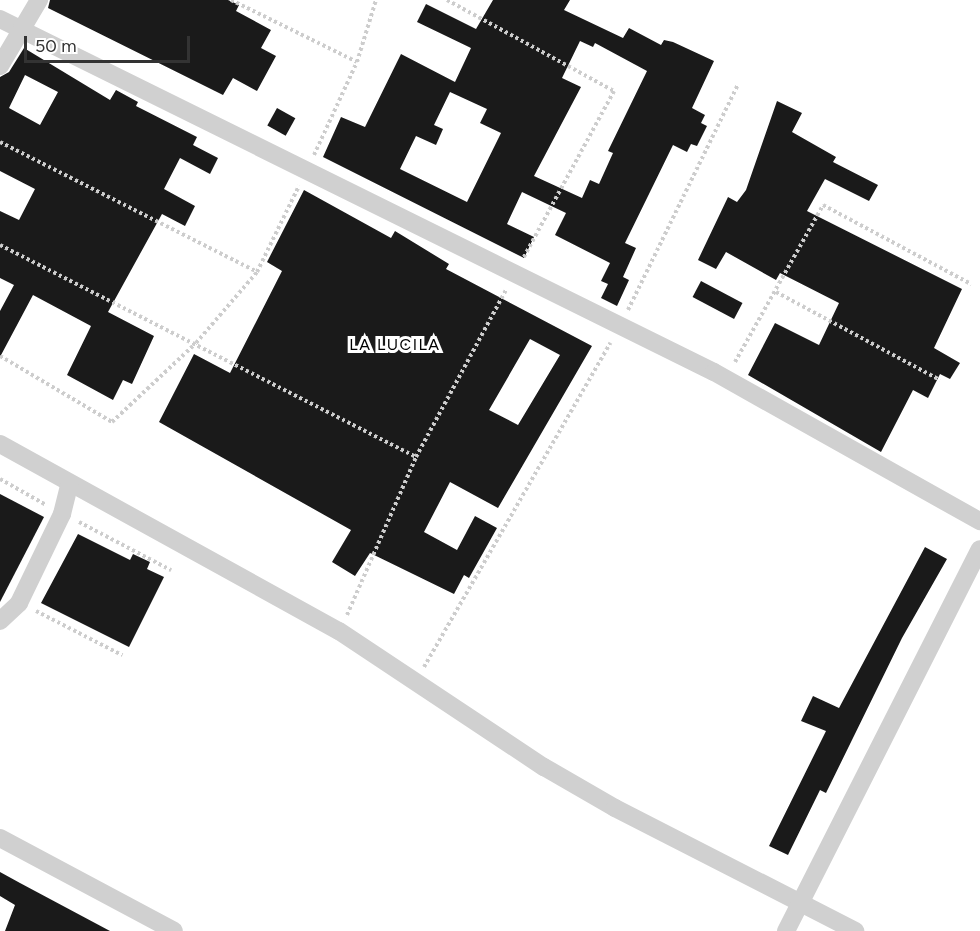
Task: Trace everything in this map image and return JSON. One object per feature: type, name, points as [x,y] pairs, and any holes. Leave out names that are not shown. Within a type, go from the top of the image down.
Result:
[{"type":"street","points":[[0,66],[39,0]]},
{"type":"street","points":[[0,19],[308,168],[621,324],[725,378],[980,521]]},
{"type":"street","points":[[0,444],[69,485],[339,631],[605,802],[855,931]]},
{"type":"street","points":[[0,621],[19,603],[62,514],[69,485]]},
{"type":"street","points":[[786,931],[980,549]]},
{"type":"street","points":[[0,838],[174,931]]},
{"type":"path","points":[[231,0],[357,62]]},
{"type":"path","points":[[0,356],[112,422],[196,343],[257,272],[357,62],[376,0]]},
{"type":"path","points":[[339,631],[416,458],[614,90],[447,0]]},
{"type":"path","points":[[416,680],[621,324],[738,84]]},
{"type":"path","points":[[0,142],[257,272]]},
{"type":"path","points":[[725,378],[776,292],[823,205],[971,284]]},
{"type":"path","points":[[0,245],[196,343],[416,458]]},
{"type":"path","points":[[776,292],[940,380]]},
{"type":"path","points":[[0,478],[62,514],[171,570]]},
{"type":"path","points":[[19,603],[122,655]]},
{"type":"building","points":[[50,0],[228,0],[239,5],[236,11],[271,30],[261,48],[276,56],[257,91],[233,78],[223,95],[48,8]]},
{"type":"building","points":[[493,0],[570,0],[564,10],[623,38],[629,28],[661,45],[664,40],[673,42],[714,61],[692,108],[705,115],[701,123],[707,126],[697,146],[691,144],[687,152],[673,145],[625,243],[636,248],[623,277],[629,280],[617,306],[601,298],[608,284],[601,281],[610,263],[555,235],[566,213],[522,192],[507,224],[534,237],[524,258],[323,157],[341,117],[365,127],[401,54],[455,82],[471,48],[417,22],[426,4],[476,29]],"holes":[[[580,41],[593,47],[595,43],[647,71],[608,151],[613,153],[599,184],[590,180],[582,198],[534,176],[581,87],[562,78]],[[450,92],[487,109],[480,123],[501,133],[467,202],[400,169],[416,136],[436,145],[443,129],[434,125]]]},
{"type":"building","points":[[24,48],[110,100],[116,90],[138,102],[136,106],[197,137],[193,145],[218,158],[210,174],[180,158],[164,189],[195,206],[185,226],[162,214],[108,312],[154,336],[132,384],[123,380],[113,400],[67,375],[91,326],[33,295],[0,357],[0,311],[14,285],[0,278],[0,211],[19,220],[35,189],[0,171],[0,77],[9,72]],"holes":[[[25,75],[58,92],[40,125],[9,108]]]},
{"type":"building","points":[[777,101],[802,113],[792,132],[836,157],[833,162],[878,185],[869,201],[825,179],[807,211],[962,289],[934,348],[960,363],[950,379],[940,374],[928,398],[913,390],[881,452],[748,375],[775,323],[819,345],[839,303],[780,273],[776,280],[726,252],[716,269],[698,260],[728,197],[737,202],[746,190]]},
{"type":"building","points":[[277,108],[295,118],[286,136],[267,125]]},
{"type":"building","points":[[304,190],[391,238],[395,231],[449,264],[446,269],[592,346],[498,508],[450,482],[424,532],[457,550],[475,516],[497,528],[469,578],[464,575],[454,594],[370,553],[355,576],[332,562],[351,530],[159,422],[194,354],[230,373],[282,271],[267,262]],"holes":[[[530,339],[560,355],[518,425],[489,410]]]},
{"type":"building","points":[[701,281],[742,303],[734,319],[693,297]]},
{"type":"building","points":[[0,494],[44,517],[0,602]]},
{"type":"building","points":[[78,534],[130,560],[133,554],[150,562],[147,569],[164,577],[129,647],[41,603]]},
{"type":"building","points":[[925,547],[947,559],[902,638],[826,793],[820,790],[788,855],[769,846],[826,731],[801,721],[813,696],[839,708]]},
{"type":"building","points":[[0,872],[110,931],[5,931],[15,905],[0,896]]},
{"type":"district","name":"LA LUCILA","points":[[395,345]]}]
